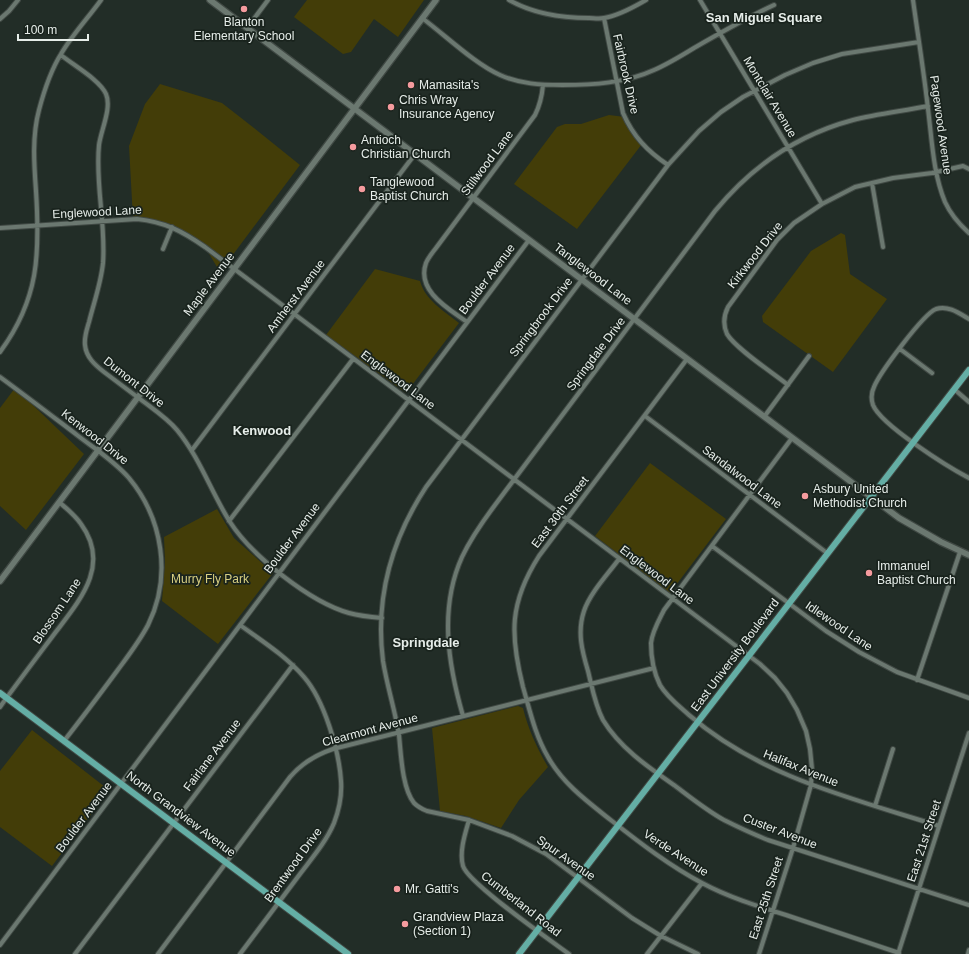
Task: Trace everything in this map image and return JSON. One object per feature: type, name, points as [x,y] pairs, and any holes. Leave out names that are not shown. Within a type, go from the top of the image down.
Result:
[{"type":"main road","name":"Tanglewood Lane","points":[[210,0],[871,497],[906,522],[960,552],[969,555]]},
{"type":"main road","name":"Maple Avenue","points":[[0,581],[436,0]]},
{"type":"main road","name":"East University Boulevard","points":[[519,954],[969,370]]},
{"type":"main road","name":"North Grandview Avenue","points":[[0,693],[348,954]]},
{"type":"street","points":[[0,19],[18,0]]},
{"type":"street","points":[[0,352],[18,324],[29,297],[36,269],[38,225],[33,150],[39,110],[53,69],[61,55],[101,0]]},
{"type":"street","points":[[247,28],[268,0]]},
{"type":"street","points":[[509,0],[524,8],[549,15],[569,18],[604,18],[633,7],[646,0]]},
{"type":"street","name":"Montclair Avenue","points":[[700,0],[822,204]]},
{"type":"street","name":"Pagewood Avenue","points":[[913,0],[937,172],[946,203],[955,220],[969,233]]},
{"type":"street","points":[[422,18],[488,69],[514,80],[543,85],[583,85],[617,81],[654,70],[746,18],[774,5]]},
{"type":"street","name":"Fairbrook Drive","points":[[604,18],[623,113],[632,131],[644,146],[668,165]]},
{"type":"street","name":"Springbrook Drive","points":[[398,732],[388,688],[381,641],[382,618],[390,562],[400,535],[418,499],[668,165],[715,116],[737,101],[785,75],[826,58],[856,51],[918,42]]},
{"type":"street","name":"Dumont Drive","points":[[61,55],[101,86],[107,99],[108,109],[102,130],[98,156],[103,221],[102,270],[85,336],[85,348],[87,354],[95,364],[160,414],[176,429],[192,450],[229,521],[240,537],[262,559],[308,593],[333,607],[364,617],[382,618]]},
{"type":"street","name":"Stillwood Lane","points":[[467,322],[446,307],[431,292],[425,281],[424,269],[428,259],[535,115],[540,106],[543,85]]},
{"type":"street","name":"Springdale Drive","points":[[463,716],[452,673],[448,641],[449,606],[458,567],[470,542],[514,480],[728,195],[762,164],[788,147],[830,128],[853,120],[928,106]]},
{"type":"street","name":"Amherst Avenue","points":[[192,450],[415,154]]},
{"type":"street","name":"Kirkwood Drive","points":[[788,384],[748,354],[730,338],[725,329],[724,318],[728,307],[738,292],[777,240],[794,223],[822,204],[855,187],[963,166],[969,169]]},
{"type":"street","points":[[872,183],[883,247]]},
{"type":"street","name":"Englewood Lane","points":[[0,228],[136,219],[152,221],[172,227],[205,247],[760,664],[775,678],[787,693],[797,710]]},
{"type":"street","points":[[163,249],[172,227]]},
{"type":"street","name":"Boulder Avenue","points":[[0,945],[529,240]]},
{"type":"street","points":[[969,319],[953,309],[937,309],[929,314],[900,349],[872,392],[872,402],[880,416],[950,468],[969,478]]},
{"type":"street","points":[[900,349],[932,373]]},
{"type":"street","points":[[764,417],[809,356]]},
{"type":"street","points":[[229,521],[353,359]]},
{"type":"street","name":"East 30th Street","points":[[527,700],[520,676],[514,643],[514,623],[518,599],[525,580],[531,568],[551,540],[687,359]]},
{"type":"street","name":"Kenwood Drive","points":[[0,377],[115,464],[129,478],[148,508],[153,519],[160,544],[161,577],[157,600],[142,636],[64,741]]},
{"type":"street","points":[[954,389],[969,402]]},
{"type":"street","name":"Sandalwood Lane","points":[[644,416],[827,553]]},
{"type":"street","name":"Halifax Avenue","points":[[792,438],[664,610],[656,625],[651,642],[654,668],[657,677],[664,691],[698,722],[738,751],[757,762],[777,772],[811,785],[939,826]]},
{"type":"street","name":"Blossom Lane","points":[[0,707],[80,600],[91,576],[93,561],[88,536],[80,523],[59,502]]},
{"type":"street","name":"Idlewood Lane","points":[[712,546],[826,631],[859,652],[897,672],[969,698]]},
{"type":"street","points":[[918,680],[960,552]]},
{"type":"street","name":"Custer Avenue","points":[[619,559],[585,607],[581,622],[582,646],[598,710],[612,732],[632,753],[689,797],[724,820],[768,840],[969,905]]},
{"type":"street","name":"Brentwood Drive","points":[[240,625],[293,665],[309,683],[320,703],[335,748],[340,774],[341,791],[340,802],[334,823],[325,840],[240,954]]},
{"type":"street","name":"Fairlane Avenue","points":[[75,954],[293,665]]},
{"type":"street","name":"Clearmont Avenue","points":[[158,954],[298,767],[309,759],[320,753],[335,748],[654,668]]},
{"type":"street","name":"Verde Avenue","points":[[527,700],[534,728],[548,758],[565,781],[585,800],[618,826],[671,864],[702,883],[732,897],[898,953]]},
{"type":"street","name":"East 25th Street","points":[[759,954],[793,848],[811,785],[812,769],[810,749],[806,731],[797,710]]},
{"type":"street","name":"Spur Avenue","points":[[398,732],[405,781],[408,791],[413,802],[421,808],[427,811],[469,820],[512,836],[546,854],[618,908],[661,936],[698,954]]},
{"type":"street","name":"East 21st Street","points":[[898,953],[969,733]]},
{"type":"street","points":[[875,806],[894,749]]},
{"type":"street","name":"Cumberland Road","points":[[469,820],[462,856],[462,864],[465,871],[478,885],[569,954]]},
{"type":"street","points":[[647,954],[702,883]]},
{"type":"street","points":[[968,954],[969,950]]},
{"type":"green space","points":[[307,0],[424,0],[398,37],[374,19],[351,52],[343,54],[294,17]]},
{"type":"green space","points":[[160,84],[222,103],[300,165],[220,272],[205,247],[172,227],[133,219],[129,146],[145,104]]},
{"type":"green space","points":[[609,115],[625,117],[642,144],[577,229],[514,184],[557,127],[565,124],[581,124]]},
{"type":"green space","points":[[841,233],[845,235],[850,274],[887,299],[833,372],[763,322],[762,316],[811,251]]},
{"type":"green space","points":[[375,269],[420,281],[426,294],[441,309],[459,323],[406,393],[326,335]]},
{"type":"green space","points":[[15,388],[84,454],[26,530],[0,506],[0,408]]},
{"type":"green space","points":[[650,463],[726,519],[670,593],[595,536]]},
{"type":"green space","name":"Murry Fly Park","points":[[217,509],[234,538],[273,573],[218,644],[162,601],[165,562],[164,537]]},
{"type":"green space","points":[[518,706],[523,708],[533,738],[548,767],[519,800],[501,828],[466,816],[440,811],[432,728]]},
{"type":"green space","points":[[32,730],[105,787],[107,793],[52,866],[0,827],[0,771]]},
{"type":"place","name":"Blanton Elementary School","points":[[244,9]]},
{"type":"place","name":"Mamasita's","points":[[411,85]]},
{"type":"place","name":"Chris Wray Insurance Agency","points":[[391,107]]},
{"type":"place","name":"Antioch Christian Church","points":[[353,147]]},
{"type":"place","name":"Tanglewood Baptist Church","points":[[362,189]]},
{"type":"place","name":"Asbury United Methodist Church","points":[[805,496]]},
{"type":"place","name":"Immanuel Baptist Church","points":[[869,573]]},
{"type":"place","name":"Mr. Gatti's","points":[[397,889]]},
{"type":"place","name":"Grandview Plaza (Section 1)","points":[[405,924]]},
{"type":"district","name":"San Miguel Square","points":[[764,17]]},
{"type":"district","name":"Kenwood","points":[[262,430]]},
{"type":"district","name":"Springdale","points":[[426,642]]}]
